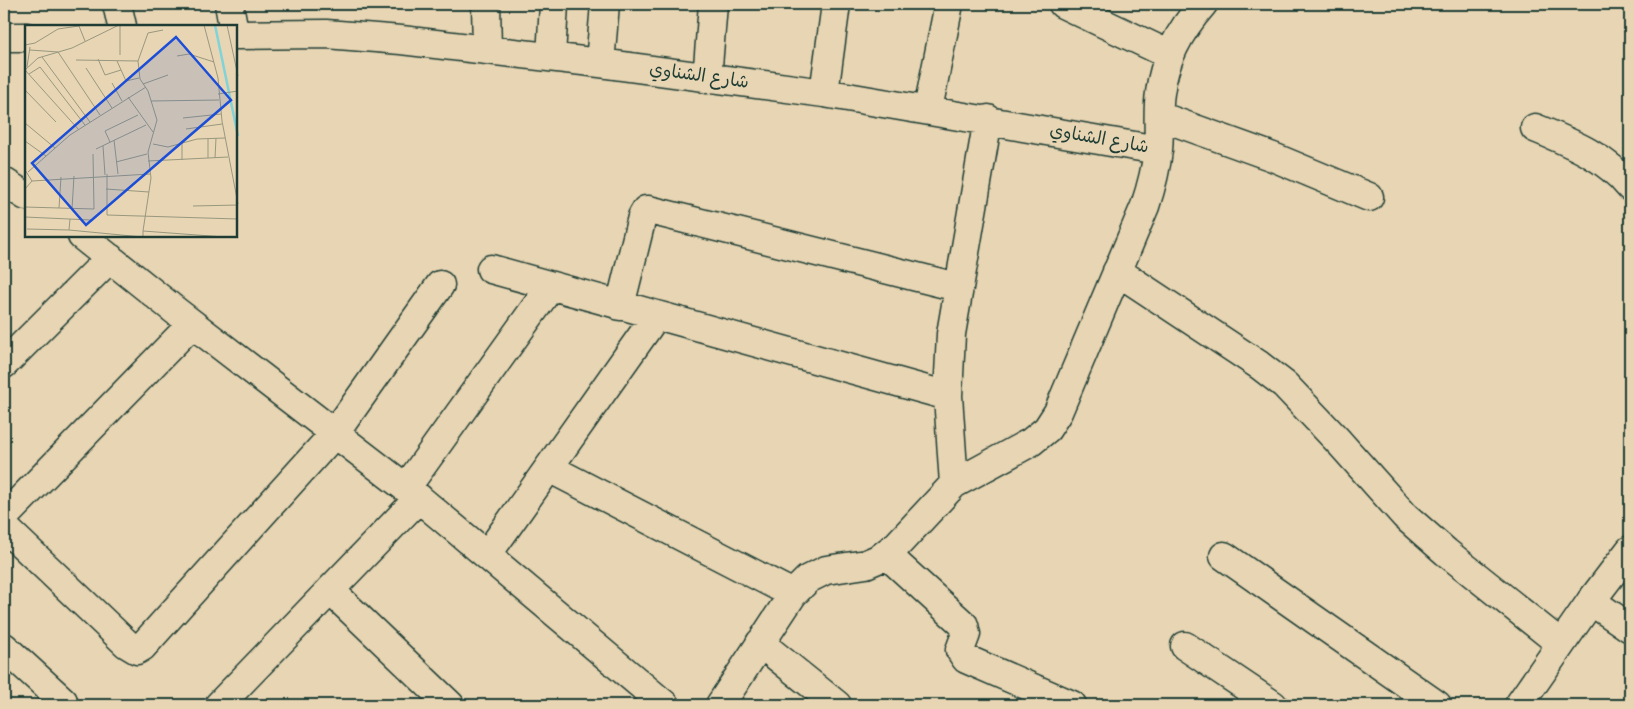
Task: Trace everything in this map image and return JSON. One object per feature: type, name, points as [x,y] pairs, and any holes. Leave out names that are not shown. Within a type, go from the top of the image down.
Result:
[{"type":"street","points":[[117,4],[122,25]]},
{"type":"street","points":[[229,4],[234,25]]},
{"type":"street","points":[[486,4],[487,50]]},
{"type":"street","points":[[551,57],[554,4]]},
{"type":"street","points":[[600,63],[605,4]]},
{"type":"street","points":[[707,79],[713,4]]},
{"type":"street","points":[[824,93],[836,4]]},
{"type":"street","points":[[928,109],[949,4]]},
{"type":"street","points":[[1063,4],[1170,55]]},
{"type":"street","points":[[720,705],[793,594],[808,578],[826,570],[866,564],[886,554],[897,546],[954,484],[1018,450],[1047,430],[1058,412],[1152,184],[1158,150],[1160,93],[1170,55],[1190,19],[1203,4]]},
{"type":"street","name":"شارع الشناوي","points":[[238,36],[326,34],[600,63],[928,109],[1158,150]]},
{"type":"street","points":[[4,37],[25,37]]},
{"type":"street","points":[[1159,116],[1273,157],[1369,197]]},
{"type":"street","points":[[954,484],[948,396],[951,334],[957,287],[988,119]]},
{"type":"street","points":[[1535,128],[1580,146],[1604,160],[1630,187]]},
{"type":"street","points":[[4,182],[25,195]]},
{"type":"street","points":[[620,306],[642,217],[646,210],[957,287]]},
{"type":"street","points":[[85,238],[192,324],[412,493],[665,705]]},
{"type":"street","points":[[4,364],[110,258]]},
{"type":"street","points":[[491,269],[948,396]]},
{"type":"street","points":[[1117,271],[1259,365],[1285,385],[1340,442],[1405,516],[1446,552],[1561,644]]},
{"type":"street","points":[[4,527],[127,644],[137,650],[142,647],[334,433],[440,285]]},
{"type":"street","points":[[218,705],[330,590],[412,493],[551,286]]},
{"type":"street","points":[[488,556],[656,316]]},
{"type":"street","points":[[4,517],[192,324]]},
{"type":"street","points":[[549,468],[793,594]]},
{"type":"street","points":[[1519,705],[1561,644],[1611,615],[1630,550]]},
{"type":"street","points":[[886,554],[964,625],[966,634],[960,650],[966,659],[1072,705]]},
{"type":"street","points":[[1224,556],[1437,705]]},
{"type":"street","points":[[330,590],[450,705]]},
{"type":"street","points":[[760,643],[837,705]]},
{"type":"street","points":[[1185,646],[1273,705]]},
{"type":"street","points":[[4,647],[63,701]]}]
